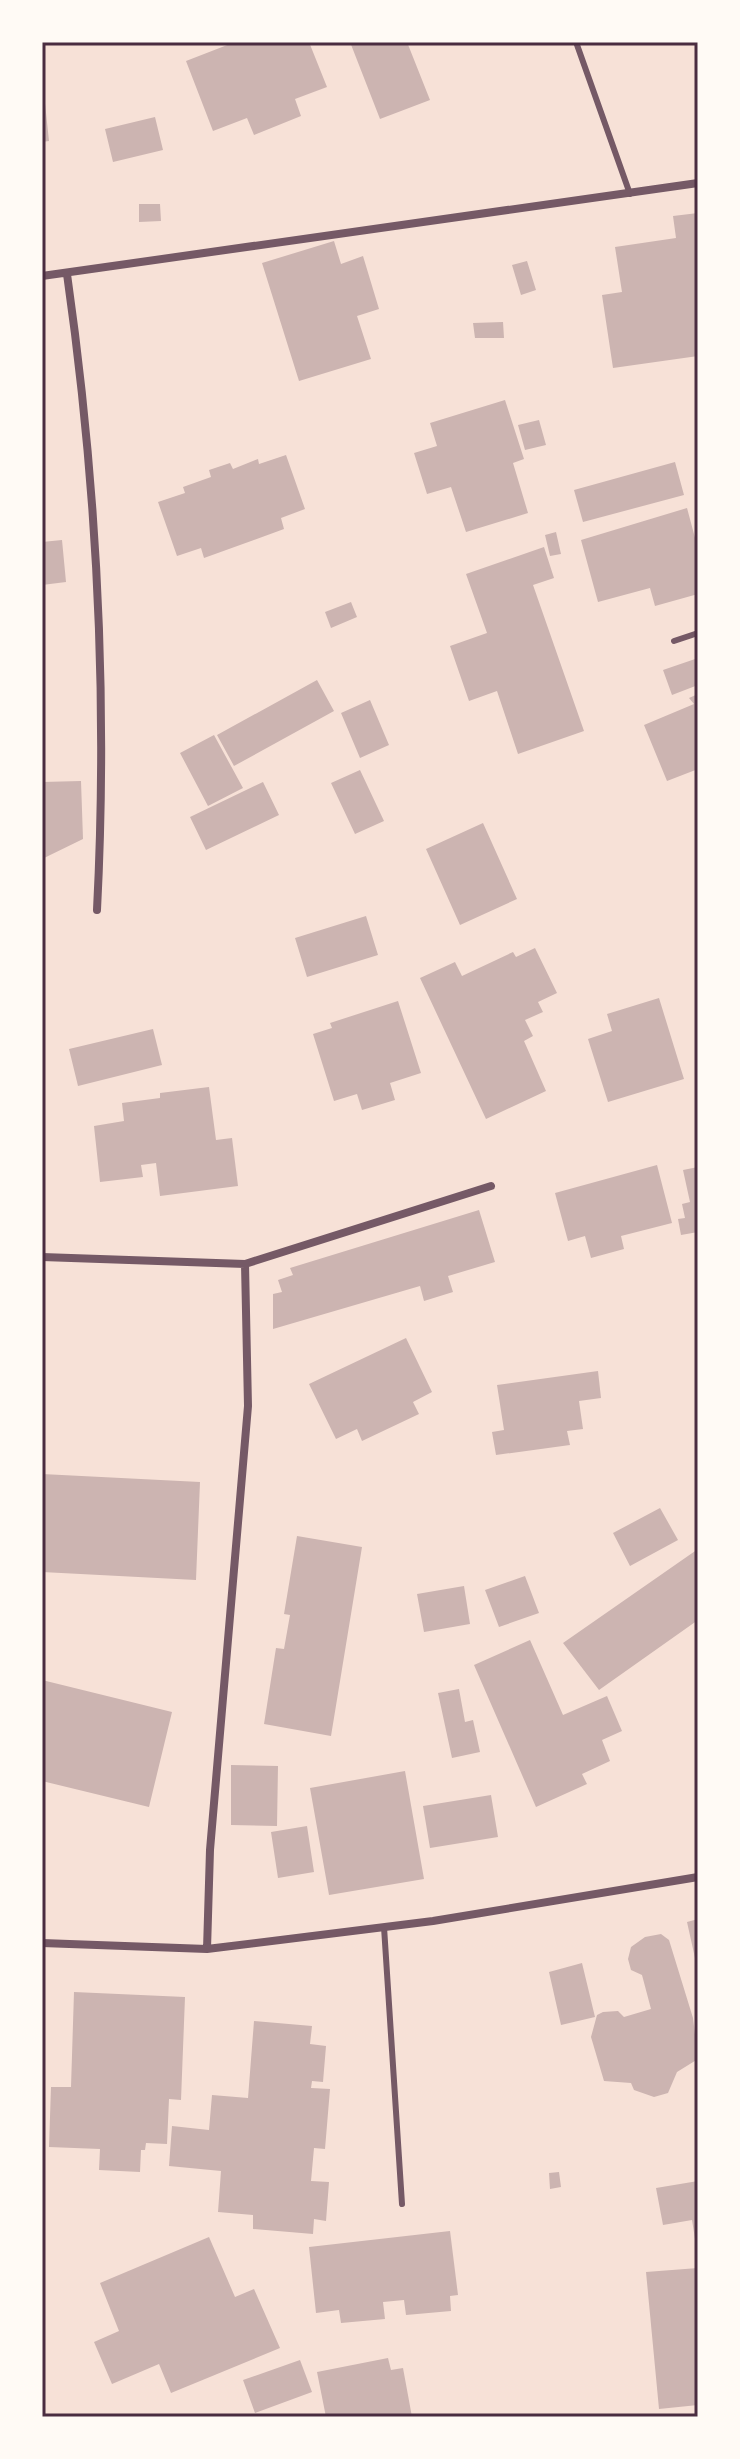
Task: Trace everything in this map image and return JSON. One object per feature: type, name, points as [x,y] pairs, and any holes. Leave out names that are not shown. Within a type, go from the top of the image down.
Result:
[{"type":"street","points":[[42,276],[698,183]]},
{"type":"street","points":[[67,274],[80,365],[100,608],[101,826],[97,910]]},
{"type":"street","points":[[42,1257],[245,1264],[491,1186]]},
{"type":"street","points":[[207,1949],[210,1850],[248,1406],[245,1264]]},
{"type":"street","points":[[42,1943],[207,1949],[384,1927],[698,1877]]},
{"type":"lane","points":[[576,42],[630,194]]},
{"type":"lane","points":[[674,641],[698,633]]},
{"type":"lane","points":[[384,1927],[402,2204]]},
{"type":"building","points":[[235,42],[309,42],[327,87],[295,99],[301,116],[254,135],[247,118],[213,131],[186,61]]},
{"type":"building","points":[[350,42],[407,42],[430,100],[380,119]]},
{"type":"building","points":[[42,75],[49,141],[42,142]]},
{"type":"building","points":[[155,117],[163,150],[113,162],[105,129]]},
{"type":"building","points":[[139,204],[160,204],[161,221],[139,222]]},
{"type":"building","points":[[698,213],[698,356],[613,368],[602,295],[622,292],[615,247],[676,238],[673,216]]},
{"type":"building","points":[[334,241],[341,264],[363,256],[379,309],[357,316],[371,359],[299,381],[262,263]]},
{"type":"building","points":[[527,261],[536,290],[521,295],[512,265]]},
{"type":"building","points":[[503,322],[504,338],[475,338],[473,323]]},
{"type":"building","points":[[505,400],[524,459],[513,463],[528,513],[466,532],[451,487],[427,494],[414,453],[437,446],[430,423]]},
{"type":"building","points":[[539,420],[546,445],[525,450],[518,425]]},
{"type":"building","points":[[286,455],[305,509],[281,518],[284,529],[204,558],[201,548],[177,556],[158,502],[185,493],[183,487],[211,477],[209,470],[230,463],[233,469],[258,459],[259,464]]},
{"type":"building","points":[[675,462],[684,495],[583,522],[574,490]]},
{"type":"building","points":[[687,508],[698,549],[698,594],[655,606],[650,588],[598,602],[581,540]]},
{"type":"building","points":[[556,532],[561,554],[550,556],[545,535]]},
{"type":"building","points":[[62,540],[66,582],[42,585],[42,542]]},
{"type":"building","points":[[544,547],[554,578],[533,585],[584,731],[518,754],[497,691],[469,701],[450,646],[487,633],[466,574]]},
{"type":"building","points":[[351,602],[357,617],[331,628],[325,612]]},
{"type":"building","points":[[698,658],[698,685],[672,695],[663,670]]},
{"type":"building","points":[[317,680],[334,711],[234,766],[217,735]]},
{"type":"building","points":[[698,694],[698,769],[667,781],[644,725],[694,704],[689,698]]},
{"type":"building","points":[[370,700],[389,745],[360,758],[341,713]]},
{"type":"building","points":[[214,735],[243,788],[208,806],[180,753]]},
{"type":"building","points":[[360,770],[384,821],[355,834],[331,783]]},
{"type":"building","points":[[81,781],[83,839],[42,859],[42,782]]},
{"type":"building","points":[[263,782],[279,815],[206,850],[190,817]]},
{"type":"building","points":[[483,823],[517,899],[460,925],[426,849]]},
{"type":"building","points":[[366,916],[378,955],[307,977],[295,938]]},
{"type":"building","points":[[535,948],[557,993],[538,1002],[543,1012],[525,1020],[533,1036],[524,1041],[546,1091],[486,1119],[420,978],[455,962],[462,976],[513,952],[516,957]]},
{"type":"building","points":[[659,998],[684,1079],[608,1102],[588,1039],[612,1031],[607,1014]]},
{"type":"building","points":[[398,1001],[421,1073],[390,1083],[395,1100],[362,1110],[357,1094],[334,1101],[313,1034],[332,1028],[330,1023]]},
{"type":"building","points":[[153,1029],[162,1065],[78,1086],[69,1049]]},
{"type":"building","points":[[209,1087],[216,1140],[232,1138],[238,1186],[160,1196],[156,1163],[141,1165],[143,1177],[100,1182],[94,1126],[124,1121],[122,1103],[160,1098],[160,1093]]},
{"type":"building","points":[[657,1165],[672,1223],[621,1236],[624,1249],[591,1258],[585,1236],[568,1241],[555,1193]]},
{"type":"building","points":[[698,1167],[698,1232],[681,1235],[678,1219],[685,1218],[682,1204],[690,1202],[683,1170]]},
{"type":"building","points":[[479,1210],[495,1262],[448,1276],[453,1292],[424,1301],[420,1286],[273,1329],[273,1294],[282,1292],[278,1280],[293,1275],[290,1268]]},
{"type":"building","points":[[406,1338],[432,1392],[413,1402],[419,1414],[362,1441],[357,1429],[336,1439],[309,1384]]},
{"type":"building","points":[[598,1371],[601,1398],[579,1401],[583,1429],[567,1431],[570,1445],[496,1455],[492,1432],[504,1430],[497,1385]]},
{"type":"building","points":[[42,1474],[200,1482],[196,1580],[42,1572]]},
{"type":"building","points":[[660,1508],[678,1540],[630,1566],[613,1533]]},
{"type":"building","points":[[297,1536],[362,1547],[331,1736],[264,1724],[276,1648],[284,1649],[290,1615],[284,1614]]},
{"type":"building","points":[[698,1549],[698,1620],[599,1690],[563,1643]]},
{"type":"building","points":[[525,1576],[539,1613],[499,1627],[485,1590]]},
{"type":"building","points":[[464,1586],[470,1624],[424,1632],[417,1594]]},
{"type":"building","points":[[530,1640],[563,1715],[607,1696],[622,1731],[602,1740],[610,1761],[582,1774],[587,1784],[536,1807],[474,1665]]},
{"type":"building","points":[[42,1680],[172,1712],[149,1807],[42,1781]]},
{"type":"building","points":[[459,1689],[465,1722],[473,1720],[480,1752],[452,1758],[438,1693]]},
{"type":"building","points":[[231,1765],[278,1766],[277,1826],[231,1825]]},
{"type":"building","points":[[405,1771],[424,1879],[329,1895],[310,1788]]},
{"type":"building","points":[[491,1795],[498,1837],[430,1848],[423,1806]]},
{"type":"building","points":[[307,1826],[314,1872],[278,1878],[271,1832]]},
{"type":"building","points":[[698,1919],[698,1957],[695,1958],[687,1922]]},
{"type":"building","points":[[661,1934],[669,1940],[693,2018],[698,2059],[677,2072],[668,2093],[654,2097],[634,2090],[631,2083],[604,2081],[591,2037],[597,2015],[603,2012],[618,2011],[624,2017],[651,2009],[642,1975],[631,1970],[628,1959],[631,1947],[645,1937]]},
{"type":"building","points":[[582,1963],[595,2017],[561,2025],[549,1972]]},
{"type":"building","points":[[74,1992],[185,1997],[181,2100],[169,2099],[167,2144],[146,2143],[145,2150],[141,2150],[140,2172],[99,2170],[100,2149],[49,2147],[51,2087],[71,2087]]},
{"type":"building","points":[[254,2021],[312,2026],[310,2044],[326,2046],[323,2082],[312,2081],[311,2088],[330,2089],[325,2149],[314,2148],[311,2181],[329,2182],[326,2221],[314,2219],[313,2234],[253,2229],[253,2215],[218,2212],[221,2171],[169,2166],[172,2126],[209,2130],[212,2095],[248,2098]]},
{"type":"building","points":[[559,2172],[561,2187],[550,2189],[549,2173]]},
{"type":"building","points":[[698,2181],[696,2245],[692,2220],[663,2225],[656,2188]]},
{"type":"building","points":[[450,2231],[458,2295],[450,2296],[451,2311],[406,2315],[404,2300],[383,2302],[385,2319],[341,2323],[339,2310],[316,2313],[309,2247]]},
{"type":"building","points":[[209,2237],[235,2297],[254,2289],[280,2348],[171,2393],[159,2364],[112,2384],[94,2342],[119,2331],[100,2283]]},
{"type":"building","points":[[698,2268],[698,2405],[659,2409],[646,2272]]},
{"type":"building","points":[[388,2358],[391,2370],[403,2368],[412,2417],[326,2417],[317,2372]]},
{"type":"building","points":[[300,2360],[312,2392],[255,2413],[243,2380]]}]
